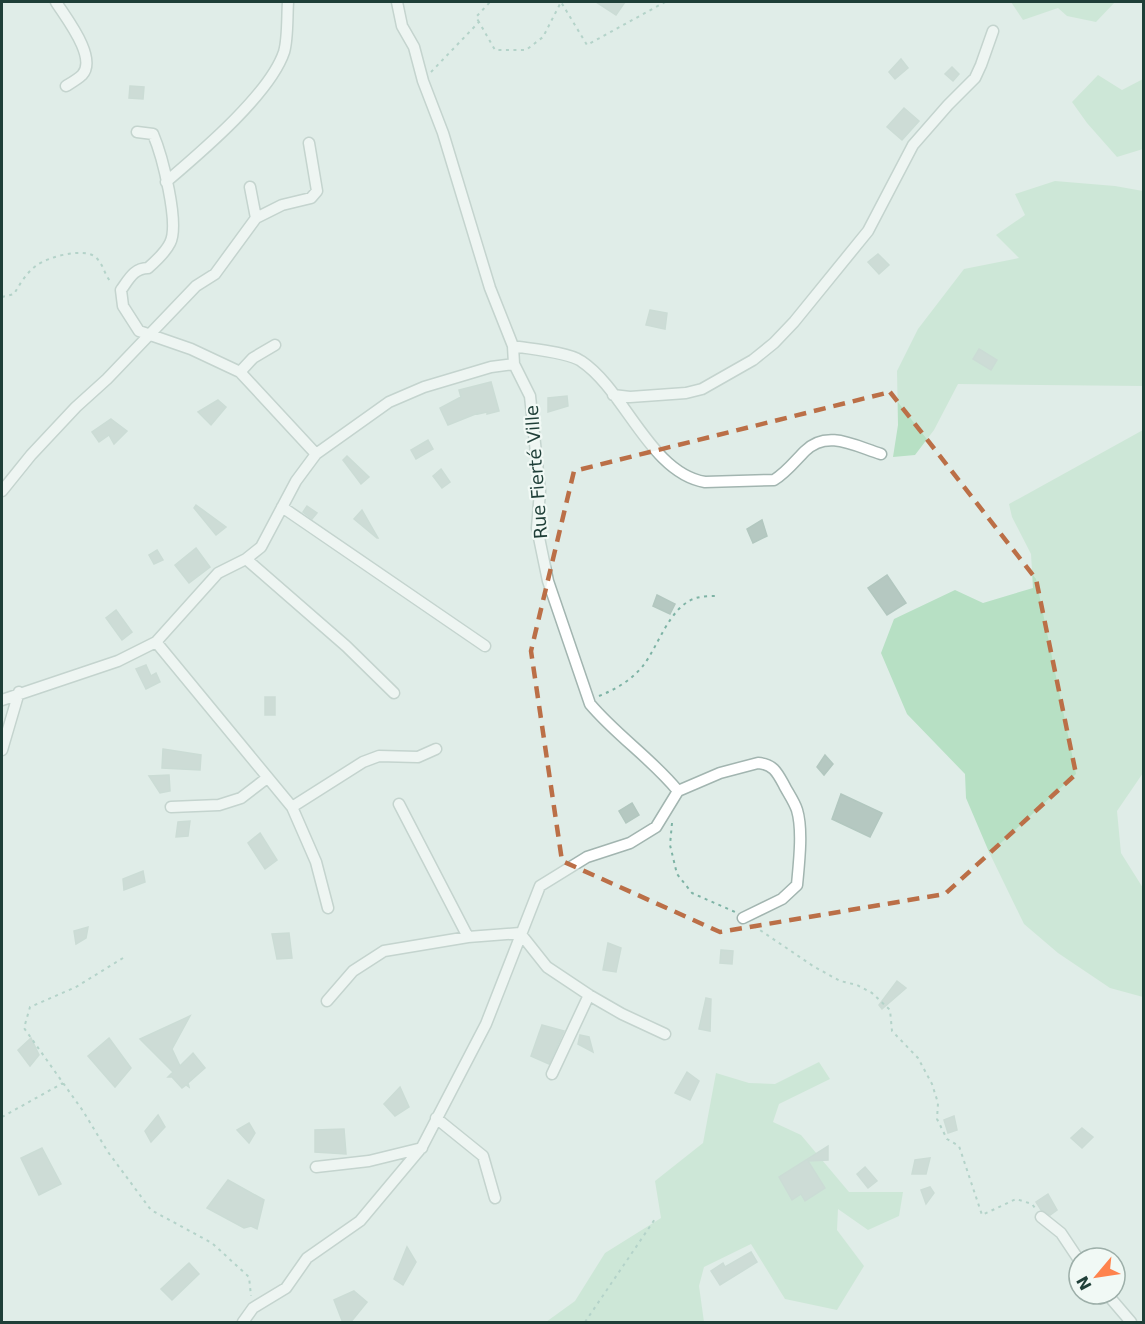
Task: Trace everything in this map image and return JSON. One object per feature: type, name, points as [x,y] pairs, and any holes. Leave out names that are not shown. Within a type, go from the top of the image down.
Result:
[{"type":"street","points":[[56,2],[86,51],[87,65],[83,75],[66,86]]},
{"type":"street","points":[[166,182],[202,152],[267,82],[284,52],[288,2]]},
{"type":"street","points":[[2,700],[19,692],[118,661],[156,642],[218,573],[246,559],[261,547],[296,481],[316,454],[389,402],[424,387],[490,367],[514,364],[513,345],[490,288],[414,47],[402,26],[397,2]]},
{"type":"street","points":[[613,395],[630,397],[686,393],[702,389],[753,360],[774,343],[794,322],[868,231],[913,145],[975,78],[993,31]]},
{"type":"street","points":[[137,132],[153,134],[172,211],[171,242],[148,268],[141,268],[133,273],[122,290],[123,306],[139,332],[191,349],[240,372],[316,454]]},
{"type":"street","points":[[2,491],[31,455],[107,379],[147,335],[196,286],[215,274],[256,218],[282,205],[311,198],[318,191],[309,143]]},
{"type":"street","points":[[250,187],[256,218]]},
{"type":"street","points":[[240,372],[253,358],[275,345]]},
{"type":"street","points":[[513,345],[572,357],[581,361],[613,395],[657,452],[673,467],[694,481],[774,480],[810,446],[821,440],[830,439],[881,454]]},
{"type":"street","name":"Rue Fierté Ville","points":[[514,364],[530,396],[540,491],[537,528],[548,581],[590,704]]},
{"type":"street","points":[[282,507],[484,646]]},
{"type":"street","points":[[246,559],[346,646],[394,693]]},
{"type":"street","points":[[156,642],[292,807],[316,862],[328,908]]},
{"type":"street","points":[[2,749],[19,692]]},
{"type":"street","points":[[590,704],[602,718],[663,772],[678,791]]},
{"type":"street","points":[[292,807],[363,762],[379,756],[418,757],[436,749]]},
{"type":"street","points":[[243,1323],[253,1308],[286,1288],[307,1258],[360,1221],[423,1148],[436,1118],[486,1024],[540,886],[587,857],[630,843],[656,827],[678,791],[720,773],[758,763],[770,764],[776,770],[797,808],[800,821],[797,885],[782,900],[743,918]]},
{"type":"street","points":[[171,807],[219,805],[241,798],[267,778]]},
{"type":"street","points":[[399,804],[468,937]]},
{"type":"street","points":[[327,1001],[353,971],[384,951],[468,937],[520,933]]},
{"type":"street","points":[[520,933],[547,967],[622,1014],[665,1034]]},
{"type":"street","points":[[552,1074],[589,995]]},
{"type":"street","points":[[436,1118],[483,1156],[495,1198]]},
{"type":"street","points":[[316,1167],[369,1161],[423,1148]]},
{"type":"street","points":[[1041,1217],[1061,1233],[1070,1246]]},
{"type":"street","points":[[1117,1306],[1131,1323]]},
{"type":"path","points":[[490,2],[476,17],[495,50],[526,50],[543,37],[561,2],[587,45],[665,2]]},
{"type":"path","points":[[423,81],[479,22]]},
{"type":"path","points":[[2,297],[14,294],[24,278],[38,264],[60,255],[80,252],[93,255],[100,262],[109,281],[122,290]]},
{"type":"path","points":[[590,704],[595,698],[619,688],[643,666],[683,605],[696,598],[719,596]]},
{"type":"path","points":[[672,822],[670,845],[677,874],[692,893],[743,918],[813,966],[840,981],[872,993],[890,1010],[892,1031],[918,1058],[932,1084],[938,1103],[937,1119],[947,1139],[959,1146],[982,1215],[1016,1198],[1032,1204],[1041,1217]]},
{"type":"path","points":[[123,957],[76,987],[30,1007],[24,1028],[108,1152],[152,1210],[212,1243],[249,1277],[253,1308]]},
{"type":"path","points":[[2,1117],[63,1083]]},
{"type":"path","points":[[585,1323],[655,1219]]},
{"type":"highlighted area","points":[[890,392],[1036,579],[1076,774],[945,894],[720,932],[562,861],[531,651],[574,471]]},
{"type":"green space","points":[[1011,2],[1115,2],[1096,22],[1067,16],[1058,8],[1023,20]]},
{"type":"green space","points":[[1098,75],[1122,90],[1143,79],[1143,149],[1117,157],[1072,102]]},
{"type":"green space","points":[[1055,181],[1115,186],[1143,191],[1143,386],[958,384],[934,430],[915,455],[893,457],[898,425],[897,371],[918,329],[964,269],[1019,258],[996,235],[1025,215],[1015,194]]},
{"type":"green space","points":[[1143,430],[1143,773],[1117,811],[1121,853],[1143,888],[1143,997],[1110,988],[1058,953],[1024,924],[966,798],[965,774],[907,714],[881,653],[894,619],[955,590],[983,603],[1033,588],[1031,554],[1012,517],[1009,504]]},
{"type":"green space","points":[[819,1062],[830,1079],[779,1104],[773,1122],[801,1135],[849,1192],[903,1192],[899,1216],[868,1230],[838,1209],[837,1230],[864,1266],[837,1310],[785,1299],[751,1244],[704,1267],[699,1286],[704,1322],[546,1322],[575,1301],[605,1253],[661,1218],[655,1181],[703,1143],[716,1073],[749,1083],[775,1084]]},
{"type":"building","points":[[596,2],[625,2],[616,15]]},
{"type":"building","points":[[901,59],[908,68],[895,79],[889,72]]},
{"type":"building","points":[[952,67],[959,74],[953,81],[945,74]]},
{"type":"building","points":[[130,86],[144,87],[143,99],[129,98]]},
{"type":"building","points":[[904,108],[919,121],[902,140],[887,127]]},
{"type":"building","points":[[878,254],[889,265],[879,274],[868,262]]},
{"type":"building","points":[[650,310],[667,313],[665,329],[646,325]]},
{"type":"building","points":[[979,349],[997,360],[991,370],[973,359]]},
{"type":"building","points":[[491,382],[499,411],[487,414],[487,412],[478,413],[448,425],[440,408],[461,397],[459,390]]},
{"type":"building","points":[[567,396],[568,406],[548,412],[548,398]]},
{"type":"building","points":[[218,400],[226,407],[211,425],[198,412]]},
{"type":"building","points":[[111,419],[127,431],[114,444],[109,435],[99,442],[92,432]]},
{"type":"building","points":[[428,440],[433,449],[416,459],[411,450]]},
{"type":"building","points":[[347,456],[369,477],[361,484],[343,460]]},
{"type":"building","points":[[441,469],[450,482],[442,488],[433,476]]},
{"type":"building","points":[[196,505],[226,527],[216,535],[194,508]]},
{"type":"building","points":[[307,506],[317,513],[312,519],[303,512]]},
{"type":"building","points":[[362,510],[378,538],[354,519]]},
{"type":"building","points":[[762,520],[767,536],[753,543],[747,529]]},
{"type":"building","points":[[196,548],[210,567],[189,583],[175,565]]},
{"type":"building","points":[[157,550],[163,560],[154,564],[149,555]]},
{"type":"building","points":[[887,575],[906,603],[887,615],[868,588]]},
{"type":"building","points":[[657,595],[675,604],[670,614],[653,606]]},
{"type":"building","points":[[116,610],[132,632],[122,640],[106,618]]},
{"type":"building","points":[[146,665],[151,676],[156,673],[160,682],[146,689],[136,669]]},
{"type":"building","points":[[265,697],[275,697],[275,715],[265,715]]},
{"type":"building","points":[[163,749],[201,755],[200,770],[162,768]]},
{"type":"building","points":[[825,755],[833,764],[824,775],[817,767]]},
{"type":"building","points":[[169,775],[170,791],[160,793],[149,776]]},
{"type":"building","points":[[841,794],[882,813],[870,837],[832,819]]},
{"type":"building","points":[[632,803],[639,815],[626,823],[619,811]]},
{"type":"building","points":[[190,821],[188,836],[176,837],[178,822]]},
{"type":"building","points":[[260,833],[277,860],[265,869],[248,843]]},
{"type":"building","points":[[143,871],[145,882],[124,890],[123,879]]},
{"type":"building","points":[[88,927],[86,938],[76,944],[74,931]]},
{"type":"building","points":[[289,933],[292,958],[277,959],[272,934]]},
{"type":"building","points":[[608,943],[621,948],[616,972],[603,970]]},
{"type":"building","points":[[721,950],[733,951],[732,964],[720,963]]},
{"type":"building","points":[[897,981],[906,988],[882,1009],[879,1005]]},
{"type":"building","points":[[706,998],[711,999],[710,1031],[699,1029]]},
{"type":"building","points":[[190,1016],[172,1049],[180,1066],[193,1053],[205,1068],[188,1083],[189,1087],[186,1085],[182,1088],[172,1077],[168,1077],[173,1072],[140,1039]]},
{"type":"building","points":[[542,1025],[564,1031],[549,1064],[531,1056]]},
{"type":"building","points":[[580,1035],[589,1037],[593,1052],[578,1044]]},
{"type":"building","points":[[31,1038],[39,1055],[30,1066],[18,1050]]},
{"type":"building","points":[[109,1038],[131,1068],[115,1087],[88,1056]]},
{"type":"building","points":[[687,1072],[699,1081],[690,1100],[675,1093]]},
{"type":"building","points":[[400,1087],[409,1107],[395,1116],[384,1104]]},
{"type":"building","points":[[158,1115],[165,1127],[151,1142],[145,1131]]},
{"type":"building","points":[[954,1116],[957,1130],[948,1133],[944,1120]]},
{"type":"building","points":[[249,1123],[255,1133],[249,1143],[237,1130]]},
{"type":"building","points":[[1082,1128],[1093,1137],[1082,1148],[1071,1138]]},
{"type":"building","points":[[344,1129],[346,1154],[315,1152],[315,1130]]},
{"type":"building","points":[[828,1146],[828,1160],[808,1161],[825,1188],[805,1201],[801,1194],[792,1200],[779,1177]]},
{"type":"building","points":[[42,1148],[61,1184],[39,1195],[21,1158]]},
{"type":"building","points":[[930,1158],[926,1174],[912,1174],[915,1160]]},
{"type":"building","points":[[865,1167],[877,1181],[868,1188],[857,1174]]},
{"type":"building","points":[[228,1180],[264,1200],[257,1229],[251,1226],[244,1228],[207,1208]]},
{"type":"building","points":[[930,1187],[934,1193],[926,1204],[921,1190]]},
{"type":"building","points":[[1048,1194],[1057,1210],[1050,1215],[1041,1210],[1036,1202]]},
{"type":"building","points":[[407,1247],[416,1262],[403,1285],[394,1279]]},
{"type":"building","points":[[751,1252],[757,1262],[720,1285],[711,1271],[723,1263],[725,1267]]},
{"type":"building","points":[[189,1263],[199,1274],[172,1300],[161,1289]]},
{"type":"building","points":[[354,1291],[367,1302],[350,1323],[343,1323],[334,1300]]}]
